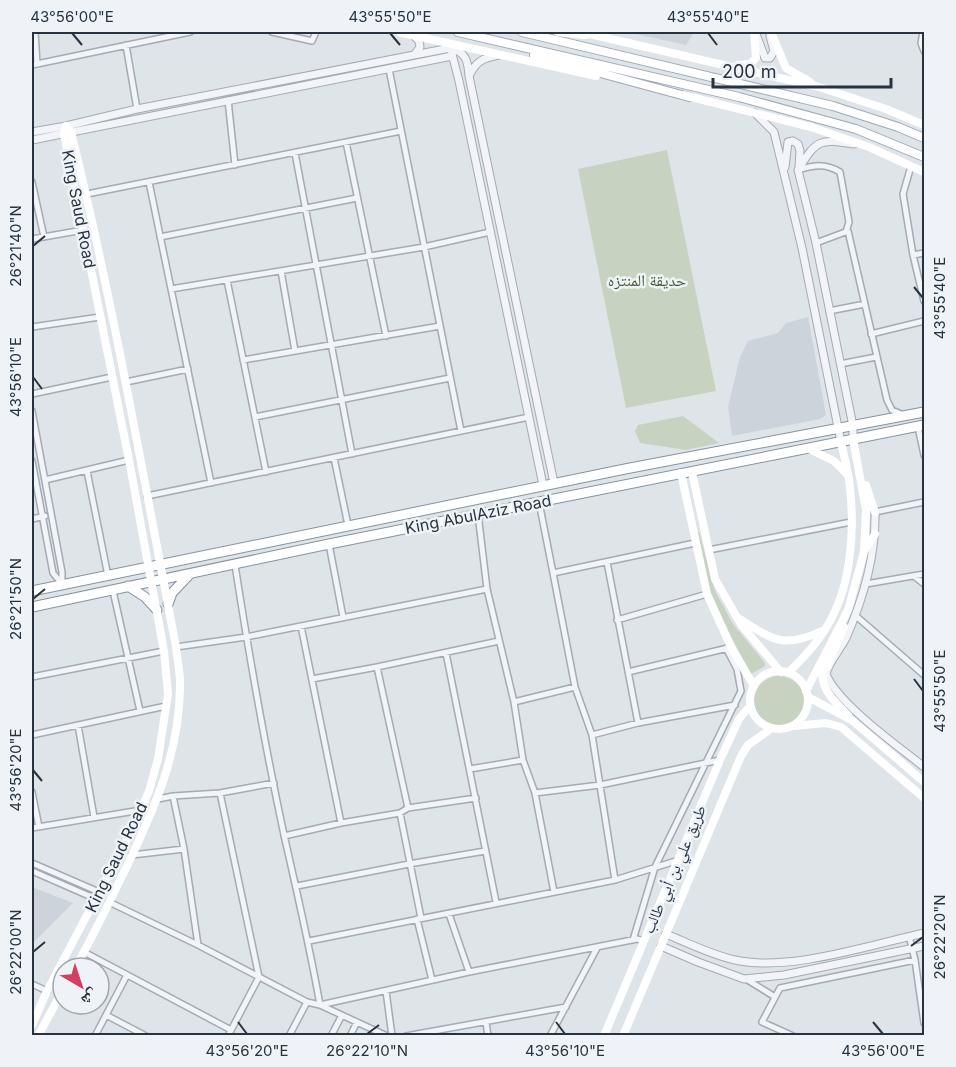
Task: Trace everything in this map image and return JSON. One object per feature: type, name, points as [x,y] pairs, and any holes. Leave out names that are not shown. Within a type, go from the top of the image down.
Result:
[{"type":"highway","name":"King AbulAziz Road","points":[[32,591],[543,485],[924,412]]},
{"type":"highway","name":"King AbulAziz Road","points":[[32,607],[329,544],[921,426]]},
{"type":"highway","points":[[168,604],[172,593],[191,574]]},
{"type":"highway","points":[[128,586],[145,597],[157,610]]},
{"type":"main road","points":[[398,32],[413,35],[450,50],[499,55],[811,127],[870,147],[924,172]]},
{"type":"main road","points":[[459,32],[500,46],[689,97]]},
{"type":"main road","points":[[459,32],[739,97],[856,129],[924,157]]},
{"type":"main road","points":[[522,32],[833,106],[924,138]]},
{"type":"main road","points":[[558,32],[604,37]]},
{"type":"main road","points":[[581,32],[819,87],[886,109],[924,125]]},
{"type":"main road","points":[[728,66],[750,64],[754,61],[756,58],[755,32]]},
{"type":"main road","points":[[770,32],[786,68],[819,87]]},
{"type":"main road","name":"King Saud Road","points":[[67,131],[87,194],[126,382],[176,647],[181,686],[178,719],[165,781],[132,855],[82,956]]},
{"type":"main road","name":"King Saud Road","points":[[32,1025],[149,791],[158,759],[168,694],[157,610],[83,230],[67,131]]},
{"type":"main road","points":[[827,667],[841,637],[864,552],[866,510],[854,439]]},
{"type":"main road","points":[[841,442],[850,486],[851,522],[850,551],[844,586],[826,629],[811,649],[785,672],[766,675],[754,686],[750,706],[758,720],[772,728],[826,723],[842,728],[924,798]]},
{"type":"main road","points":[[809,449],[834,461],[847,474]]},
{"type":"main road","points":[[860,469],[875,512]]},
{"type":"main road","points":[[692,472],[715,579],[736,617],[752,639],[785,672],[799,680],[807,694],[853,721]]},
{"type":"main road","points":[[681,473],[707,594],[729,647],[754,686]]},
{"type":"main road","points":[[864,552],[875,534]]},
{"type":"main road","points":[[792,726],[804,714],[807,694],[848,610]]},
{"type":"main road","points":[[736,617],[762,633],[788,642],[800,641],[826,629]]},
{"type":"main road","points":[[828,651],[823,669],[824,686],[827,693],[853,721],[924,782]]},
{"type":"main road","name":"طريق علي بن أبي طالب","points":[[604,1035],[720,760],[739,719],[750,706]]},
{"type":"main road","name":"طريق علي بن أبي طالب","points":[[623,1035],[741,756],[748,745],[772,728]]},
{"type":"main road","points":[[32,1016],[46,994]]},
{"type":"main road","points":[[38,1035],[51,1011]]},
{"type":"main road","points":[[47,1035],[49,1014]]},
{"type":"street","points":[[35,32],[34,65],[190,32]]},
{"type":"street","points":[[272,32],[312,41],[316,32]]},
{"type":"street","points":[[755,32],[765,58],[770,58],[774,51],[770,32]]},
{"type":"street","points":[[923,32],[921,43],[924,51]]},
{"type":"street","points":[[413,35],[419,41],[420,47],[415,54]]},
{"type":"street","points":[[126,45],[137,109]]},
{"type":"street","points":[[32,132],[67,131],[389,69],[450,50]]},
{"type":"street","points":[[450,50],[543,485]]},
{"type":"street","points":[[32,140],[137,109],[415,54],[450,50],[464,54],[468,62],[469,76],[554,483]]},
{"type":"street","points":[[469,76],[475,64],[484,58],[499,55]]},
{"type":"street","points":[[389,69],[461,431]]},
{"type":"street","points":[[228,100],[235,165]]},
{"type":"street","points":[[755,113],[774,132],[802,248],[841,442]]},
{"type":"street","points":[[87,194],[401,131]]},
{"type":"street","points":[[784,176],[788,142],[793,141],[798,144],[800,152],[798,170],[816,243],[854,439]]},
{"type":"street","points":[[798,170],[812,147],[825,141],[870,147]]},
{"type":"street","points":[[346,142],[386,336]]},
{"type":"street","points":[[295,153],[352,454]]},
{"type":"street","points":[[798,170],[819,164],[840,172],[849,222],[846,232],[887,400],[892,410],[905,416]]},
{"type":"street","points":[[911,166],[903,194],[924,301]]},
{"type":"street","points":[[32,182],[44,237]]},
{"type":"street","points":[[149,182],[211,483]]},
{"type":"street","points":[[160,237],[306,210],[357,198]]},
{"type":"street","points":[[32,239],[83,230]]},
{"type":"street","points":[[171,289],[424,247],[490,232]]},
{"type":"street","points":[[816,243],[846,232]]},
{"type":"street","points":[[914,255],[924,253]]},
{"type":"street","points":[[281,271],[296,351]]},
{"type":"street","points":[[227,280],[266,472]]},
{"type":"street","points":[[830,311],[865,304]]},
{"type":"street","points":[[32,327],[100,317]]},
{"type":"street","points":[[871,334],[924,321]]},
{"type":"street","points":[[243,360],[440,326]]},
{"type":"street","points":[[840,364],[876,357]]},
{"type":"street","points":[[126,382],[188,369]]},
{"type":"street","points":[[32,394],[112,377]]},
{"type":"street","points":[[255,417],[450,378]]},
{"type":"street","points":[[32,411],[62,572],[62,584]]},
{"type":"street","points":[[147,496],[529,417]]},
{"type":"street","points":[[921,426],[924,455]]},
{"type":"street","points":[[334,458],[348,525]]},
{"type":"street","points":[[45,480],[129,460]]},
{"type":"street","points":[[32,461],[53,573],[62,584]]},
{"type":"street","points":[[87,471],[108,576]]},
{"type":"street","points":[[539,502],[575,687],[592,735],[615,880]]},
{"type":"street","points":[[924,502],[875,512],[872,566],[856,616],[839,652],[827,667],[826,674],[840,694],[878,731],[924,767]]},
{"type":"street","points":[[32,519],[51,514]]},
{"type":"street","points":[[478,514],[488,589],[514,702],[523,760],[535,793],[554,892]]},
{"type":"street","points":[[709,550],[851,522]]},
{"type":"street","points":[[553,573],[695,543]]},
{"type":"street","points":[[329,544],[343,617]]},
{"type":"street","points":[[607,562],[638,723]]},
{"type":"street","points":[[235,565],[246,637],[284,836],[309,941],[320,1005]]},
{"type":"street","points":[[866,584],[924,574]]},
{"type":"street","points":[[914,576],[924,584]]},
{"type":"street","points":[[176,647],[246,637],[488,589]]},
{"type":"street","points":[[113,591],[140,711]]},
{"type":"street","points":[[617,620],[707,594]]},
{"type":"street","points":[[856,616],[924,675]]},
{"type":"street","points":[[301,626],[341,823]]},
{"type":"street","points":[[312,679],[499,641]]},
{"type":"street","points":[[628,672],[729,647],[737,669],[741,691],[655,867],[633,940]]},
{"type":"street","points":[[32,677],[164,651]]},
{"type":"street","points":[[446,653],[496,902]]},
{"type":"street","points":[[377,667],[408,808]]},
{"type":"street","points":[[514,702],[575,687]]},
{"type":"street","points":[[592,735],[638,723],[735,705]]},
{"type":"street","points":[[32,735],[166,706]]},
{"type":"street","points":[[78,725],[94,818]]},
{"type":"street","points":[[470,769],[523,760]]},
{"type":"street","points":[[535,793],[600,785],[720,760]]},
{"type":"street","points":[[158,799],[220,793],[274,783]]},
{"type":"street","points":[[32,792],[39,827]]},
{"type":"street","points":[[84,952],[230,1033],[259,977],[220,793]]},
{"type":"street","points":[[173,796],[184,849],[198,945]]},
{"type":"street","points":[[284,836],[400,813],[408,808],[476,798]]},
{"type":"street","points":[[32,828],[141,810]]},
{"type":"street","points":[[400,813],[432,980]]},
{"type":"street","points":[[132,855],[184,849]]},
{"type":"street","points":[[297,886],[485,851]]},
{"type":"street","points":[[309,941],[615,880],[679,860]]},
{"type":"street","points":[[32,863],[98,896]]},
{"type":"street","points":[[32,871],[98,896]]},
{"type":"street","points":[[109,902],[307,1002],[320,1005],[387,1035]]},
{"type":"street","points":[[449,914],[469,972]]},
{"type":"street","points":[[666,934],[734,960],[764,964],[807,959],[924,933]]},
{"type":"street","points":[[909,936],[915,960],[924,1023]]},
{"type":"street","points":[[320,1005],[469,972],[633,940],[644,941]]},
{"type":"street","points":[[744,979],[809,970],[924,945]]},
{"type":"street","points":[[661,946],[744,979],[775,997]]},
{"type":"street","points":[[550,1035],[597,948]]},
{"type":"street","points":[[807,959],[812,981]]},
{"type":"street","points":[[793,1035],[762,1022],[780,988],[915,960]]},
{"type":"street","points":[[793,973],[795,985]]},
{"type":"street","points":[[111,1005],[127,975]]},
{"type":"street","points":[[32,984],[46,994]]},
{"type":"street","points":[[386,991],[392,1035]]},
{"type":"street","points":[[289,1035],[307,1002]]},
{"type":"street","points":[[406,1035],[566,1007]]},
{"type":"street","points":[[331,1035],[342,1015]]},
{"type":"street","points":[[95,1035],[105,1016]]},
{"type":"street","points":[[108,1016],[146,1035]]},
{"type":"street","points":[[350,1035],[357,1022]]},
{"type":"street","points":[[486,1022],[488,1035]]},
{"type":"shaded area","points":[[627,32],[694,32],[686,45]]},
{"type":"shaded area","points":[[808,317],[826,415],[820,419],[732,436],[728,407],[740,357],[748,341],[778,333],[786,323]]},
{"type":"shaded area","points":[[32,887],[73,903],[32,944]]},
{"type":"green space","name":"حديقة المنتزه","points":[[667,150],[716,391],[626,408],[578,169]]},
{"type":"green space","points":[[683,416],[719,443],[686,450],[640,443],[635,431],[638,425]]},
{"type":"green space","points":[[697,532],[699,532],[715,591],[733,624],[765,663],[765,666],[751,674],[714,604]]},
{"type":"green space","points":[[779,676],[793,680],[800,687],[804,701],[800,715],[793,722],[779,726],[765,722],[758,715],[754,701],[758,687],[765,680]]}]
